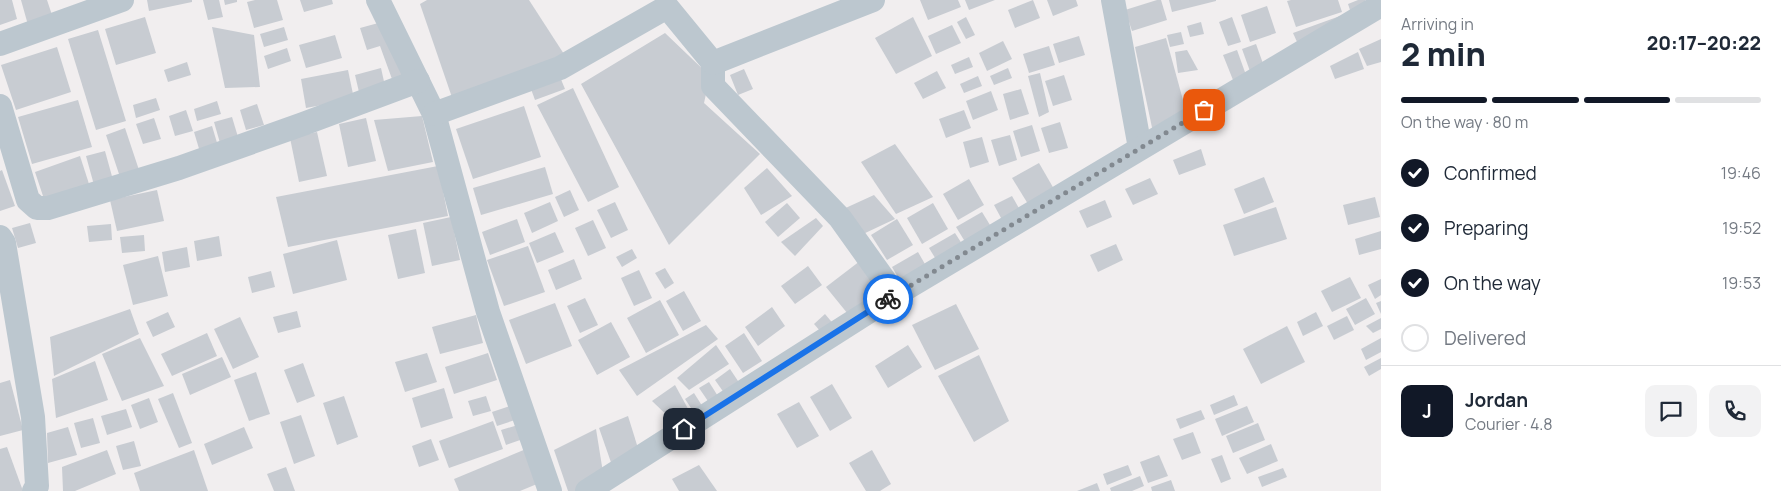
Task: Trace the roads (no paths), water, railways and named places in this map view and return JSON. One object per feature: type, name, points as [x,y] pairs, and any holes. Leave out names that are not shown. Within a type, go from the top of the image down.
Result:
[{"type":"street","points":[[0,44],[122,0]]},
{"type":"street","points":[[378,0],[434,114],[488,312],[550,491]]},
{"type":"street","points":[[1113,0],[1140,148]]},
{"type":"street","points":[[713,63],[861,2]]},
{"type":"street","points":[[587,491],[894,295],[1381,5]]},
{"type":"street","points":[[434,114],[560,68],[667,7],[713,63],[713,86],[840,218],[894,295]]},
{"type":"street","points":[[0,106],[28,200],[37,208],[48,208],[179,168],[418,81]]},
{"type":"street","points":[[0,237],[4,243],[33,417],[37,486],[34,491]]}]
